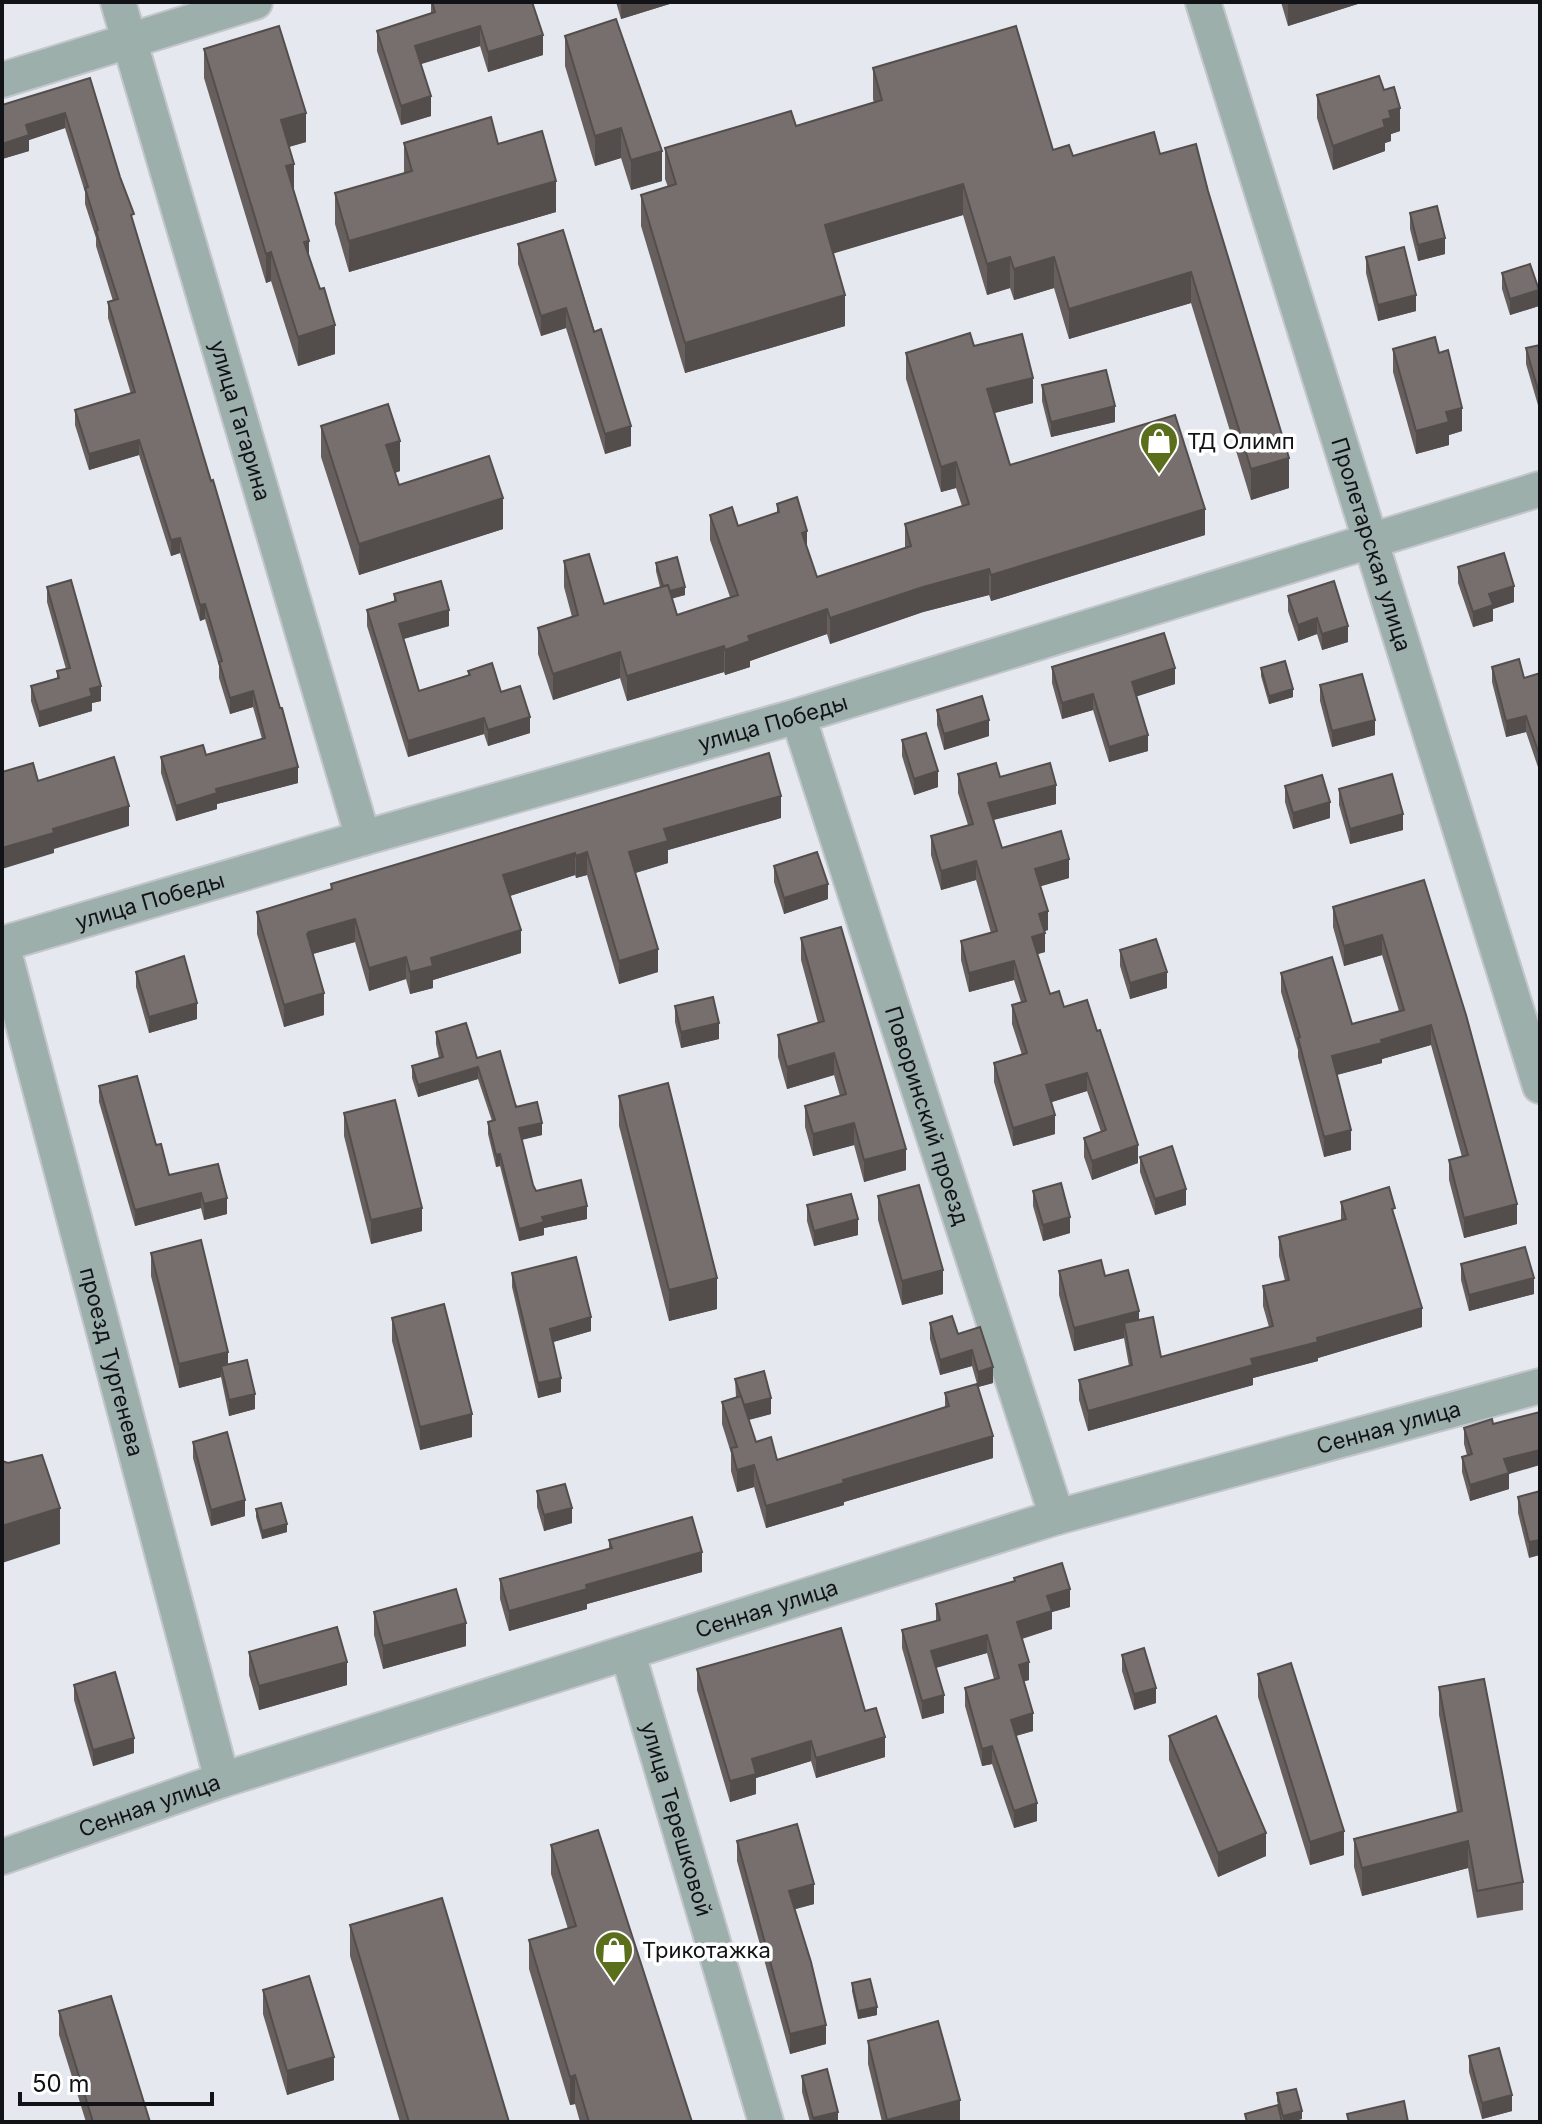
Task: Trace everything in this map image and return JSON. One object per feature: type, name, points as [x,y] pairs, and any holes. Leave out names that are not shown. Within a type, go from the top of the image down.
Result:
[{"type":"street","name":"улица Гагарина","points":[[118,2],[363,838]]},
{"type":"street","points":[[2,80],[255,2]]},
{"type":"street","name":"Пролетарская улица","points":[[1203,2],[1540,1086]]},
{"type":"street","name":"улица Победы","points":[[2,944],[363,838],[798,716],[1540,489]]},
{"type":"street","name":"Поворинский проезд","points":[[798,716],[1057,1517]]},
{"type":"street","name":"проезд Тургенева","points":[[2,944],[222,1780]]},
{"type":"street","name":"Сенная улица","points":[[2,1857],[222,1780],[1057,1517],[1540,1386]]},
{"type":"street","name":"улица Терешковой","points":[[628,1654],[766,2122]]},
{"type":"building","points":[[432,2],[532,2],[543,35],[488,52],[480,26],[415,46],[431,96],[401,106],[377,31],[435,12]]},
{"type":"building","points":[[616,19],[662,151],[631,160],[621,128],[595,136],[565,36]]},
{"type":"building","points":[[279,26],[306,113],[281,120],[294,164],[286,166],[309,241],[304,242],[320,289],[324,288],[335,325],[298,337],[271,252],[266,254],[204,49]]},
{"type":"building","points":[[1016,26],[1053,150],[1069,145],[1073,156],[1154,132],[1160,154],[1196,144],[1289,458],[1251,469],[1191,272],[1069,309],[1054,257],[1014,269],[1010,257],[987,264],[963,184],[825,225],[845,295],[685,343],[641,195],[676,184],[665,148],[791,111],[796,126],[882,100],[873,68]]},
{"type":"building","points":[[1379,76],[1384,90],[1394,87],[1400,108],[1389,111],[1391,118],[1383,120],[1385,127],[1333,146],[1317,95]]},
{"type":"building","points":[[90,78],[134,214],[131,215],[298,767],[216,789],[217,793],[176,806],[161,757],[203,745],[206,755],[265,738],[253,691],[230,698],[205,604],[200,605],[180,538],[171,540],[139,440],[89,454],[75,410],[135,392],[108,302],[118,299],[96,231],[85,188],[88,187],[65,113],[26,125],[29,135],[2,144],[2,105]]},
{"type":"building","points":[[491,117],[498,144],[542,131],[556,181],[349,241],[335,193],[412,171],[404,143]]},
{"type":"building","points":[[1437,206],[1445,238],[1418,245],[1410,213]]},
{"type":"building","points":[[563,230],[594,332],[601,329],[631,426],[605,434],[566,308],[541,316],[518,244]]},
{"type":"building","points":[[1404,247],[1416,295],[1378,305],[1366,257]]},
{"type":"building","points":[[1530,264],[1539,290],[1510,299],[1502,273]]},
{"type":"building","points":[[970,333],[974,346],[1022,334],[1033,378],[987,389],[1010,465],[1175,415],[1205,509],[991,575],[989,569],[923,587],[830,618],[827,609],[748,636],[750,641],[725,650],[724,646],[627,676],[620,652],[553,674],[538,628],[578,615],[564,561],[589,554],[604,604],[668,585],[677,615],[738,595],[710,515],[732,507],[738,526],[779,512],[777,504],[797,497],[807,531],[802,533],[817,577],[911,546],[905,524],[969,504],[956,462],[941,467],[906,353]]},
{"type":"building","points":[[1435,337],[1439,353],[1448,350],[1462,408],[1446,412],[1449,422],[1416,431],[1393,349]]},
{"type":"building","points":[[1540,345],[1540,397],[1526,348]]},
{"type":"building","points":[[1106,370],[1115,406],[1051,422],[1042,385]]},
{"type":"building","points":[[388,404],[400,441],[386,445],[399,485],[489,456],[503,498],[359,544],[321,426]]},
{"type":"building","points":[[1504,553],[1514,586],[1489,594],[1493,605],[1473,612],[1458,567]]},
{"type":"building","points":[[677,557],[685,587],[670,591],[668,585],[663,586],[656,563]]},
{"type":"building","points":[[71,580],[101,686],[90,689],[92,696],[39,712],[31,686],[59,678],[57,671],[70,668],[47,587]]},
{"type":"building","points":[[441,581],[449,610],[399,624],[419,691],[470,675],[468,671],[492,663],[501,692],[520,686],[530,717],[488,730],[484,718],[408,741],[367,610],[396,601],[394,594]]},
{"type":"building","points":[[1334,581],[1348,626],[1322,634],[1317,618],[1298,625],[1288,596]]},
{"type":"building","points":[[1164,633],[1175,668],[1132,682],[1148,735],[1109,747],[1093,694],[1062,703],[1052,667]]},
{"type":"building","points":[[1519,659],[1524,678],[1540,673],[1540,757],[1526,716],[1506,721],[1492,667]]},
{"type":"building","points":[[1285,661],[1293,689],[1269,696],[1261,668]]},
{"type":"building","points":[[1362,674],[1375,720],[1332,731],[1320,685]]},
{"type":"building","points":[[982,696],[989,720],[944,734],[937,710]]},
{"type":"building","points":[[926,733],[938,771],[914,779],[902,740]]},
{"type":"building","points":[[769,753],[781,796],[664,829],[668,841],[629,852],[658,949],[619,961],[587,852],[576,856],[575,853],[503,875],[521,930],[431,958],[433,966],[410,972],[406,957],[369,968],[355,919],[309,932],[307,934],[324,993],[284,1005],[257,912],[332,889],[331,884]]},
{"type":"building","points":[[114,757],[129,806],[2,848],[2,772],[33,763],[38,781]]},
{"type":"building","points":[[996,763],[1000,777],[1050,763],[1056,785],[988,803],[1002,848],[1061,831],[1069,859],[1035,869],[1048,911],[1039,914],[1045,933],[1032,937],[1050,994],[1059,991],[1064,1007],[1087,1000],[1138,1145],[1092,1161],[1084,1138],[1106,1130],[1087,1073],[1046,1085],[1055,1115],[1013,1128],[994,1063],[1027,1053],[1012,1005],[1026,1001],[1014,961],[969,973],[961,941],[997,931],[976,861],[941,871],[931,836],[973,824],[958,774]]},
{"type":"building","points":[[1392,774],[1403,814],[1350,829],[1339,789]]},
{"type":"building","points":[[1322,775],[1330,802],[1293,813],[1285,786]]},
{"type":"building","points":[[817,852],[828,884],[784,898],[774,866]]},
{"type":"building","points":[[1424,880],[1466,1015],[1517,1204],[1464,1218],[1449,1160],[1468,1155],[1431,1025],[1381,1040],[1382,1043],[1332,1056],[1351,1130],[1324,1137],[1281,973],[1332,957],[1352,1024],[1404,1010],[1382,935],[1344,946],[1333,907]]},
{"type":"building","points":[[841,927],[906,1149],[864,1160],[854,1123],[813,1134],[805,1106],[846,1094],[834,1053],[787,1067],[778,1035],[824,1021],[801,938]]},
{"type":"building","points":[[1156,939],[1167,972],[1130,983],[1120,950]]},
{"type":"building","points":[[184,956],[197,1003],[149,1017],[136,972]]},
{"type":"building","points":[[713,997],[719,1023],[681,1032],[675,1006]]},
{"type":"building","points":[[466,1023],[477,1058],[500,1051],[516,1107],[537,1102],[542,1123],[519,1128],[536,1191],[581,1180],[587,1206],[542,1217],[544,1222],[519,1229],[500,1154],[496,1155],[488,1122],[495,1120],[478,1067],[418,1085],[412,1066],[443,1057],[436,1032]]},
{"type":"building","points":[[137,1076],[156,1145],[161,1144],[169,1175],[218,1164],[227,1198],[204,1204],[201,1193],[135,1210],[99,1086]]},
{"type":"building","points":[[668,1083],[717,1278],[669,1290],[619,1096]]},
{"type":"building","points":[[395,1100],[422,1208],[371,1220],[344,1113]]},
{"type":"building","points":[[1172,1146],[1186,1189],[1155,1199],[1140,1157]]},
{"type":"building","points":[[1061,1183],[1070,1217],[1043,1225],[1033,1191]]},
{"type":"building","points":[[919,1185],[943,1270],[902,1281],[878,1196]]},
{"type":"building","points":[[1389,1187],[1395,1208],[1392,1209],[1422,1308],[1317,1338],[1318,1342],[1251,1359],[1253,1365],[1088,1411],[1079,1380],[1132,1365],[1124,1323],[1153,1317],[1161,1357],[1273,1326],[1263,1286],[1289,1280],[1279,1237],[1346,1219],[1341,1202]]},
{"type":"building","points":[[851,1194],[858,1219],[814,1231],[807,1205]]},
{"type":"building","points":[[201,1240],[228,1352],[179,1364],[151,1253]]},
{"type":"building","points":[[1525,1247],[1534,1278],[1469,1295],[1461,1264]]},
{"type":"building","points":[[576,1257],[591,1317],[550,1329],[561,1378],[538,1383],[512,1273]]},
{"type":"building","points":[[1101,1260],[1105,1276],[1128,1270],[1139,1311],[1074,1328],[1059,1271]]},
{"type":"building","points":[[444,1304],[472,1414],[420,1427],[392,1318]]},
{"type":"building","points":[[952,1316],[958,1334],[980,1327],[993,1367],[978,1372],[972,1350],[940,1360],[930,1323]]},
{"type":"building","points":[[247,1360],[255,1394],[229,1400],[221,1366]]},
{"type":"building","points":[[764,1371],[771,1398],[744,1405],[735,1379]]},
{"type":"building","points":[[977,1384],[993,1436],[766,1506],[754,1465],[737,1470],[731,1448],[737,1447],[722,1402],[741,1396],[756,1442],[771,1437],[777,1460],[949,1406],[945,1393]]},
{"type":"building","points":[[1540,1412],[1540,1450],[1504,1459],[1509,1473],[1470,1485],[1462,1457],[1472,1454],[1464,1428],[1492,1419],[1493,1424]]},
{"type":"building","points":[[227,1432],[245,1500],[211,1510],[193,1442]]},
{"type":"building","points":[[42,1455],[60,1508],[2,1526],[2,1461],[8,1463]]},
{"type":"building","points":[[565,1484],[572,1508],[544,1515],[537,1491]]},
{"type":"building","points":[[1540,1491],[1540,1540],[1529,1542],[1518,1497]]},
{"type":"building","points":[[281,1503],[287,1524],[262,1531],[256,1509]]},
{"type":"building","points":[[692,1517],[702,1552],[509,1611],[500,1579],[612,1548],[609,1540]]},
{"type":"building","points":[[1062,1563],[1070,1589],[1047,1596],[1052,1611],[1017,1622],[1029,1662],[1019,1665],[1033,1713],[1011,1720],[1037,1803],[1014,1811],[992,1746],[982,1749],[965,1688],[999,1678],[987,1635],[931,1651],[944,1695],[922,1701],[902,1630],[940,1620],[936,1604],[1015,1581],[1014,1578]]},
{"type":"building","points":[[456,1589],[466,1623],[383,1646],[374,1612]]},
{"type":"building","points":[[337,1627],[347,1662],[259,1686],[249,1652]]},
{"type":"building","points":[[841,1628],[865,1711],[876,1708],[885,1737],[816,1758],[811,1741],[752,1759],[756,1774],[730,1781],[697,1669]]},
{"type":"building","points":[[1144,1648],[1156,1688],[1134,1694],[1122,1655]]},
{"type":"building","points":[[1291,1663],[1344,1831],[1310,1842],[1258,1674]]},
{"type":"building","points":[[115,1672],[134,1738],[93,1750],[74,1685]]},
{"type":"building","points":[[1484,1679],[1523,1882],[1477,1891],[1468,1841],[1362,1868],[1354,1839],[1462,1811],[1439,1687]]},
{"type":"building","points":[[1216,1716],[1266,1833],[1218,1853],[1169,1736]]},
{"type":"building","points":[[797,1824],[814,1884],[789,1891],[826,2025],[790,2034],[737,1841]]},
{"type":"building","points":[[598,1830],[692,2122],[589,2122],[575,2075],[570,2077],[529,1940],[576,1926],[551,1845]]},
{"type":"building","points":[[442,1898],[509,2122],[409,2122],[350,1925]]},
{"type":"building","points":[[309,1976],[334,2057],[287,2071],[263,1990]]},
{"type":"building","points":[[870,1979],[877,2007],[858,2011],[852,1983]]},
{"type":"building","points":[[111,1996],[150,2122],[93,2122],[59,2011]]},
{"type":"building","points":[[938,2021],[960,2100],[887,2120],[868,2041]]},
{"type":"building","points":[[1499,2048],[1512,2095],[1482,2103],[1469,2056]]},
{"type":"building","points":[[827,2069],[838,2112],[813,2118],[802,2076]]},
{"type":"building","points":[[1296,2089],[1302,2111],[1283,2116],[1277,2093]]},
{"type":"building","points":[[1404,2101],[1408,2122],[1349,2122],[1347,2114]]},
{"type":"building","points":[[1278,2105],[1282,2122],[1247,2122],[1245,2114]]},
{"type":"place","name":"ТД Олимп","points":[[1159,475]]},
{"type":"place","name":"Трикотажка","points":[[614,1984]]}]
